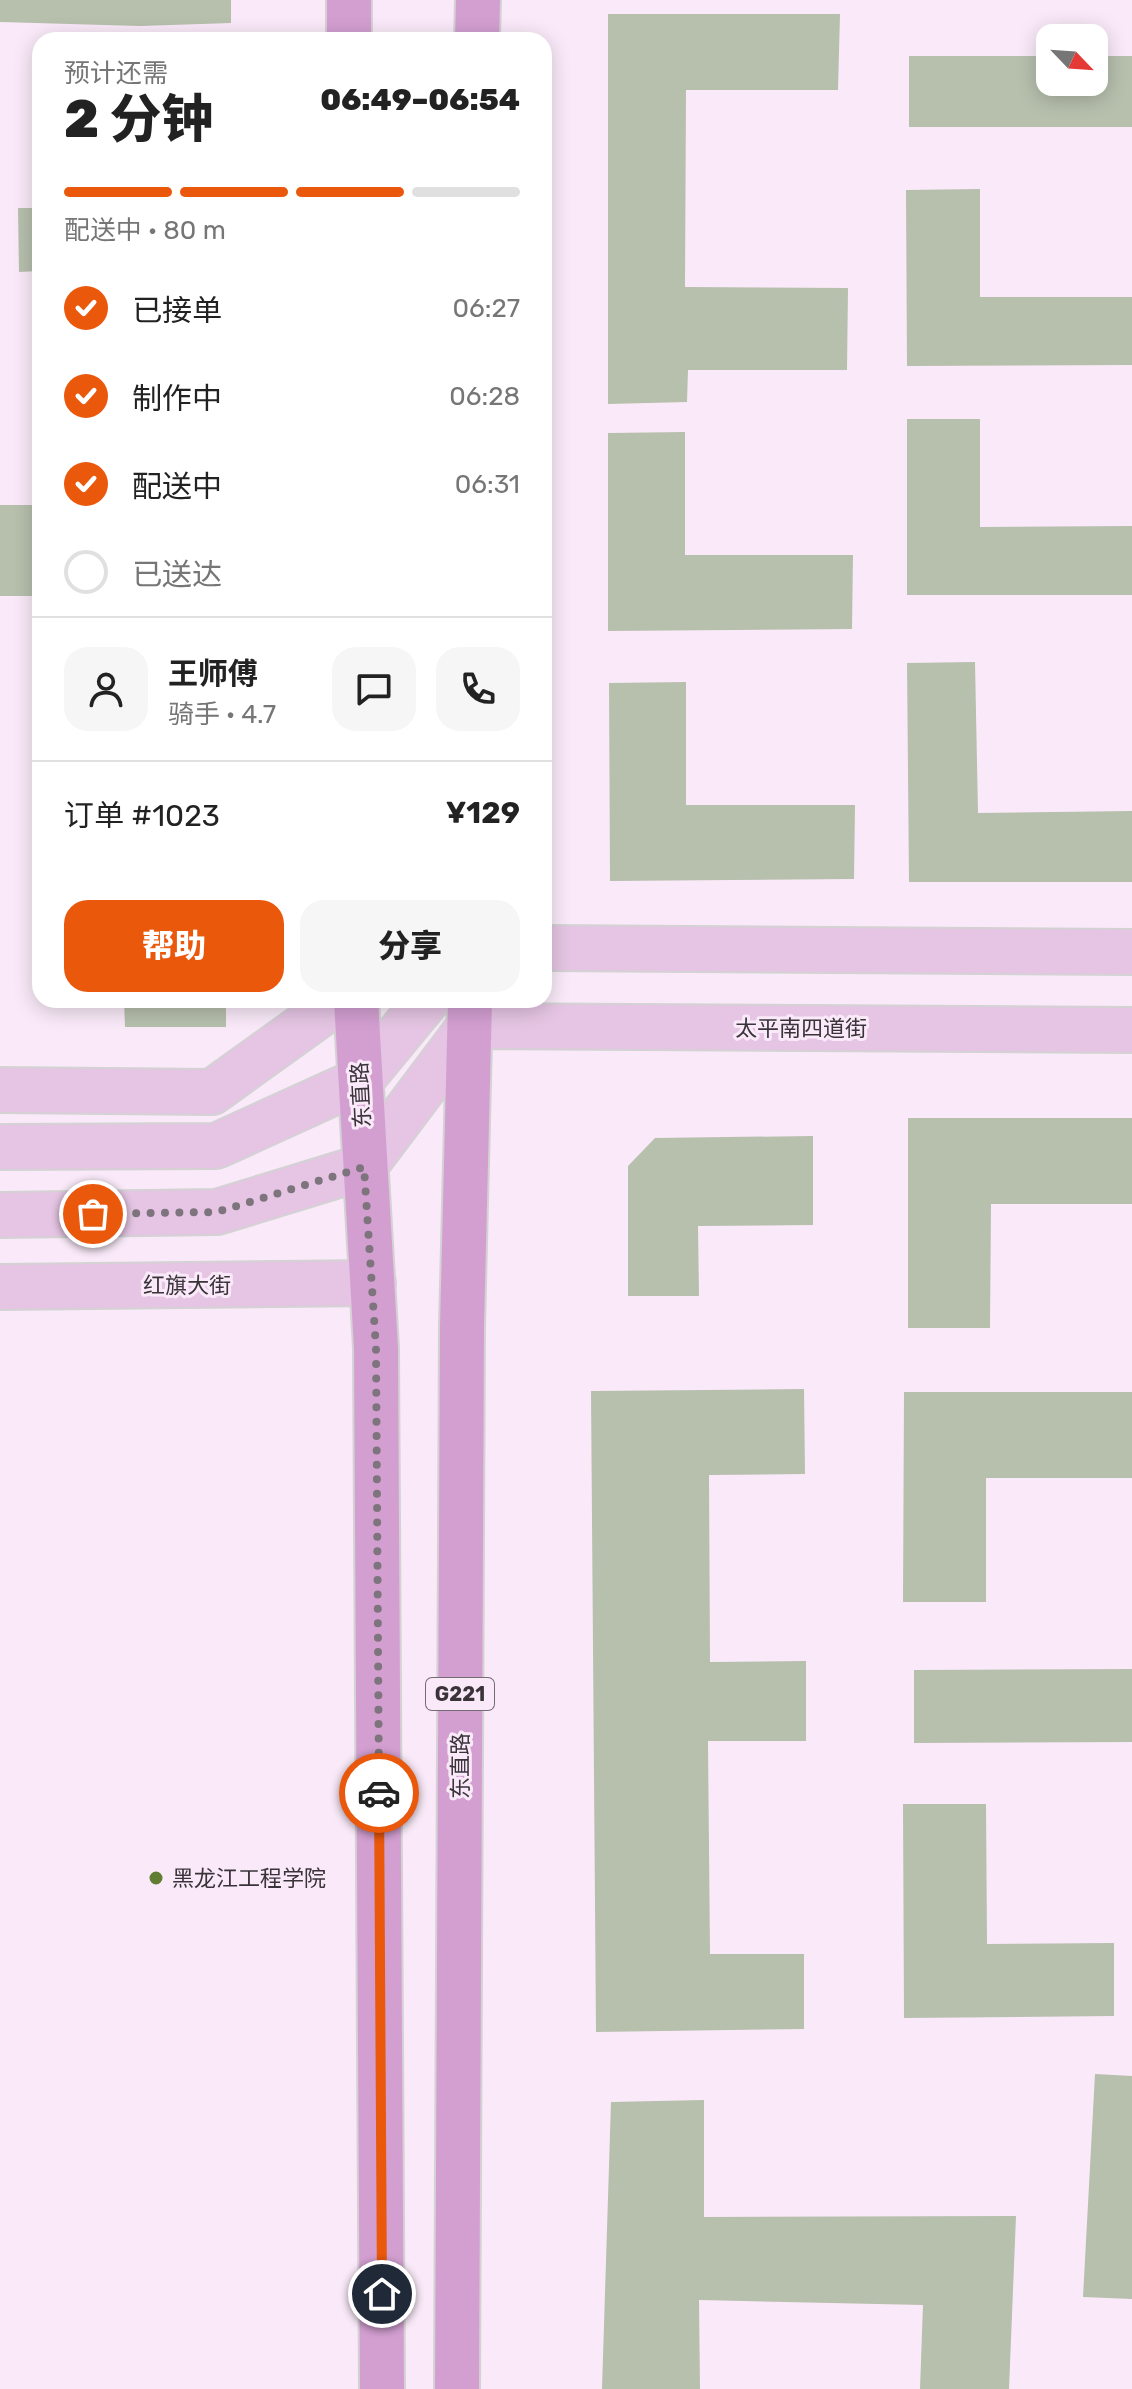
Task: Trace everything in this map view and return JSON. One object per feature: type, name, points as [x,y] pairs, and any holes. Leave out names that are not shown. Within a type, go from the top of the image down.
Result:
[{"type":"highway","points":[[349,0],[349,32]]},
{"type":"highway","points":[[477,32],[478,0]]},
{"type":"highway","name":"东直路","points":[[356,1008],[376,1348],[382,2389]]},
{"type":"highway","name":"东直路","points":[[457,2389],[462,1326],[470,1013]]},
{"type":"main road","points":[[552,948],[1132,952]]},
{"type":"main road","points":[[0,1090],[212,1092],[329,1008]]},
{"type":"main road","points":[[0,1147],[216,1146],[361,1080],[420,1008]]},
{"type":"main road","points":[[0,1215],[217,1212],[364,1167],[470,1013]]},
{"type":"main road","name":"太平南四道街","points":[[470,1013],[1132,1030]]},
{"type":"main road","name":"红旗大街","points":[[0,1287],[373,1283]]},
{"type":"building","points":[[0,0],[231,0],[231,23],[140,26],[0,22]]},
{"type":"building","points":[[608,14],[840,14],[838,90],[686,90],[685,287],[848,288],[847,370],[688,370],[687,402],[608,404]]},
{"type":"building","points":[[909,56],[1036,56],[1036,96],[1108,96],[1108,56],[1132,56],[1132,127],[909,127]]},
{"type":"building","points":[[980,189],[980,297],[1132,297],[1132,365],[907,366],[906,190]]},
{"type":"building","points":[[18,208],[32,208],[32,271],[19,272]]},
{"type":"building","points":[[907,419],[980,419],[980,527],[1132,526],[1132,595],[907,595]]},
{"type":"building","points":[[685,432],[685,555],[853,555],[852,629],[608,631],[608,433]]},
{"type":"building","points":[[0,505],[32,505],[32,596],[0,596]]},
{"type":"building","points":[[975,662],[978,813],[1132,811],[1132,882],[909,882],[907,663]]},
{"type":"building","points":[[686,682],[686,805],[855,805],[854,879],[610,881],[609,683]]},
{"type":"building","points":[[124,1008],[226,1008],[226,1027],[125,1027]]},
{"type":"building","points":[[908,1118],[1132,1118],[1132,1204],[991,1204],[990,1328],[908,1328]]},
{"type":"building","points":[[813,1136],[813,1225],[698,1226],[699,1296],[628,1296],[628,1166],[655,1138]]},
{"type":"building","points":[[804,1389],[805,1474],[709,1475],[710,1662],[806,1661],[806,1741],[708,1741],[710,1954],[804,1954],[804,2029],[596,2032],[591,1391]]},
{"type":"building","points":[[904,1392],[1132,1392],[1132,1478],[986,1478],[986,1602],[903,1602]]},
{"type":"building","points":[[1132,1669],[1132,1742],[914,1743],[914,1670]]},
{"type":"building","points":[[903,1804],[986,1804],[987,1944],[1114,1943],[1114,2016],[904,2018]]},
{"type":"building","points":[[1095,2074],[1132,2076],[1132,2299],[1083,2297]]},
{"type":"building","points":[[704,2100],[704,2217],[1016,2216],[1009,2389],[920,2389],[923,2305],[699,2300],[700,2389],[602,2389],[611,2102]]},
{"type":"way so far","points":[[93,1214],[217,1212],[364,1167],[376,1348],[379,1793]]},
{"type":"place","name":"黑龙江工程学院","points":[[156,1878]]},
{"type":"route","points":[[379,1793],[382,2294]]}]
